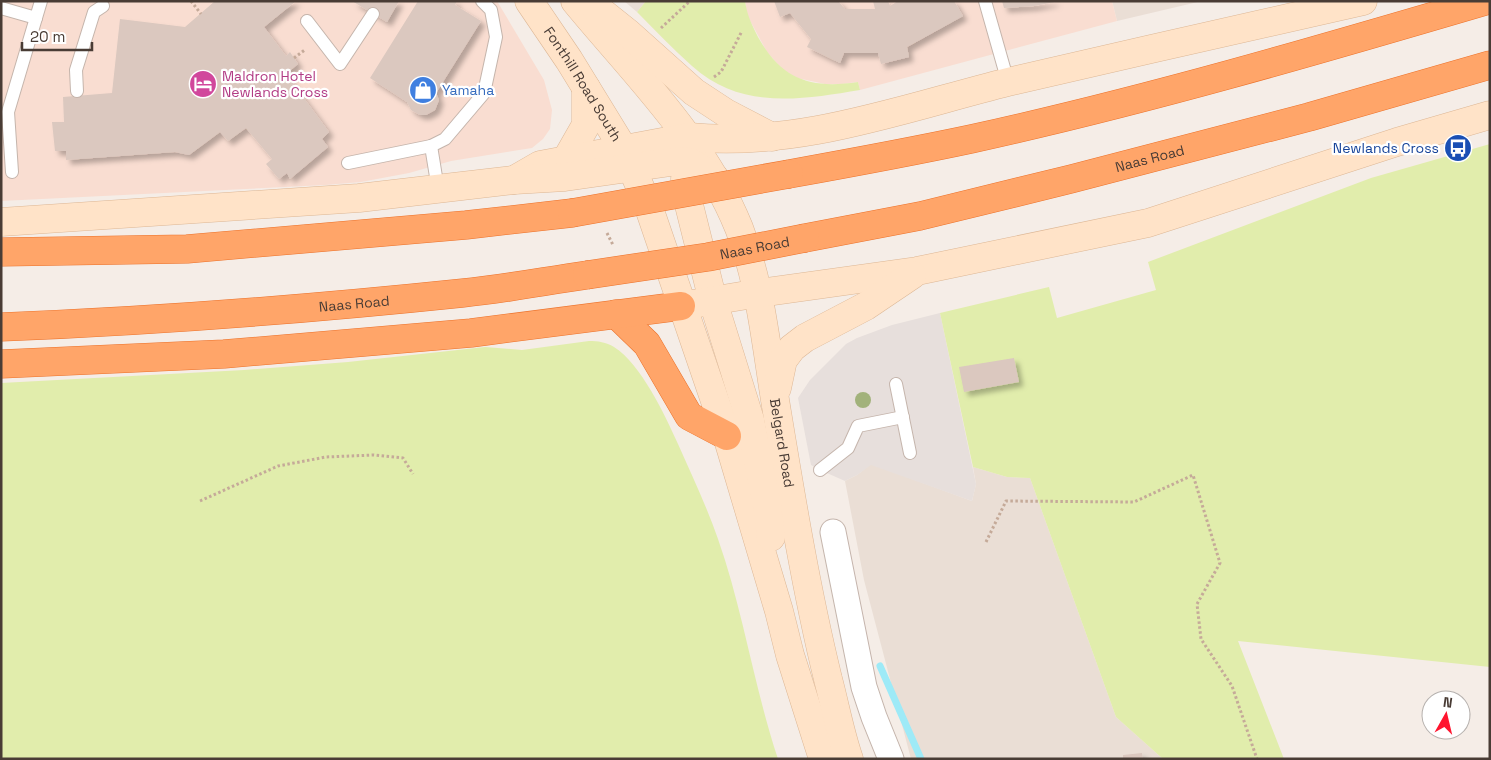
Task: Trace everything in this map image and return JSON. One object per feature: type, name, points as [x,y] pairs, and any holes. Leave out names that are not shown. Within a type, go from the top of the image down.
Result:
[{"type":"highway","points":[[1,252],[187,249],[466,225],[572,213],[971,139],[1258,67],[1485,1]]},
{"type":"highway","name":"Naas Road","points":[[1,326],[97,323],[222,315],[464,293],[708,257],[920,216],[1081,177],[1309,117],[1490,65]]},
{"type":"highway","points":[[1,364],[224,354],[471,333],[681,306]]},
{"type":"highway","points":[[616,314],[647,344],[689,416],[727,436]]},
{"type":"main road","name":"Fonthill Road South","points":[[529,1],[586,88],[628,158]]},
{"type":"main road","points":[[575,1],[618,54],[660,100],[693,150],[685,179],[687,197],[713,300],[750,420],[767,506],[779,611]]},
{"type":"main road","points":[[589,1],[694,92],[726,112],[772,136]]},
{"type":"main road","points":[[514,180],[540,165],[566,160],[628,158],[678,161],[712,140],[772,136],[831,128],[1008,82],[1363,1]]},
{"type":"main road","points":[[566,160],[586,125],[586,88]]},
{"type":"main road","points":[[681,306],[758,293],[917,271],[1148,223],[1388,145],[1490,115]]},
{"type":"main road","name":"Belgard Road","points":[[693,150],[714,177],[750,259],[758,293],[775,404],[815,627],[849,759]]},
{"type":"main road","points":[[1,222],[359,198],[514,180],[565,177],[628,158]]},
{"type":"main road","points":[[628,158],[648,205],[727,436],[779,611],[790,655],[823,759]]},
{"type":"main road","points":[[775,404],[777,384],[783,360],[792,348],[805,338],[866,306],[917,271]]},
{"type":"street","points":[[832,532],[864,687],[891,759]]},
{"type":"lane","points":[[12,172],[8,112],[41,1]]},
{"type":"lane","points":[[348,162],[431,146],[445,139],[484,93],[496,37],[491,10],[482,1]]},
{"type":"lane","points":[[985,1],[1008,82]]},
{"type":"lane","points":[[77,91],[76,70],[94,12],[104,3]]},
{"type":"lane","points":[[1,8],[36,18]]},
{"type":"lane","points":[[307,21],[340,64],[373,14]]},
{"type":"lane","points":[[431,146],[438,189]]},
{"type":"lane","points":[[896,384],[910,453]]},
{"type":"lane","points":[[820,470],[848,448],[858,426],[903,417]]},
{"type":"path","points":[[191,1],[200,14]]},
{"type":"path","points":[[642,45],[690,1]]},
{"type":"path","points":[[713,78],[721,72],[742,31]]},
{"type":"path","points":[[200,501],[278,466],[326,456],[374,455],[403,458],[413,474]]},
{"type":"path","points":[[986,542],[1006,501],[1134,502],[1193,475],[1220,563],[1197,604],[1201,639],[1232,686],[1256,759]]},
{"type":"shaded area","points":[[1,1],[497,1],[544,80],[552,110],[550,129],[543,139],[532,148],[451,161],[409,173],[361,182],[1,201]]},
{"type":"shaded area","points":[[624,1],[646,1],[637,12]]},
{"type":"shaded area","points":[[745,1],[1112,1],[1117,21],[860,90],[858,82],[825,84],[797,78],[782,69],[767,52],[747,15]]},
{"type":"shaded area","points":[[1112,1],[1202,1],[1117,21]]},
{"type":"shaded area","points":[[940,313],[976,484],[972,501],[871,465],[845,481],[811,465],[798,398],[810,380],[846,344],[857,338],[892,325]]},
{"type":"shaded area","points":[[871,464],[972,501],[976,484],[973,467],[1007,477],[1030,478],[1116,717],[1163,759],[911,759],[864,580],[845,481],[857,475]]},
{"type":"green space","points":[[646,1],[745,1],[748,15],[767,52],[788,72],[799,78],[826,84],[858,82],[860,90],[815,97],[772,98],[751,96],[730,90],[711,80],[692,66],[637,12]]},
{"type":"green space","points":[[1490,144],[1490,667],[1238,641],[1284,759],[1163,759],[1116,717],[1030,478],[1007,477],[973,467],[940,313],[1049,287],[1057,318],[1156,290],[1148,262],[1371,178]]},
{"type":"green space","points":[[589,341],[611,345],[634,365],[651,391],[678,444],[709,515],[727,566],[778,759],[1,759],[1,383],[244,370],[348,362],[485,347],[522,350]]},
{"type":"building","name":"Maldron Hotel Newlands Cross","points":[[215,1],[296,1],[264,27],[286,56],[290,52],[298,64],[286,74],[329,132],[322,139],[328,147],[290,179],[287,173],[279,179],[266,164],[272,159],[246,128],[228,141],[220,132],[189,155],[175,152],[66,160],[66,151],[55,151],[52,122],[64,122],[63,97],[112,93],[120,19],[185,27]]},
{"type":"building","points":[[352,1],[399,1],[387,22]]},
{"type":"building","points":[[418,1],[457,1],[455,5],[481,21],[436,93],[439,100],[435,110],[426,115],[420,115],[411,110],[407,102],[370,78]]},
{"type":"building","points":[[774,1],[838,1],[845,9],[875,9],[873,1],[888,1],[890,6],[898,1],[954,1],[963,16],[907,47],[909,57],[881,64],[878,53],[844,53],[840,63],[807,47],[811,39],[790,13],[780,17]]},
{"type":"building","points":[[1002,1],[1055,2],[1034,6],[1004,8]]},
{"type":"building","points":[[1014,358],[1019,382],[964,392],[959,367]]},
{"type":"building","points":[[1142,753],[1143,759],[1123,759],[1123,755]]},
{"type":"waterway","points":[[880,666],[921,759]]},
{"type":"place","name":"Maldron Hotel Newlands Cross","points":[[203,84]]},
{"type":"place","name":"Yamaha","points":[[423,90]]},
{"type":"place","name":"Newlands Cross","points":[[1458,148]]}]
